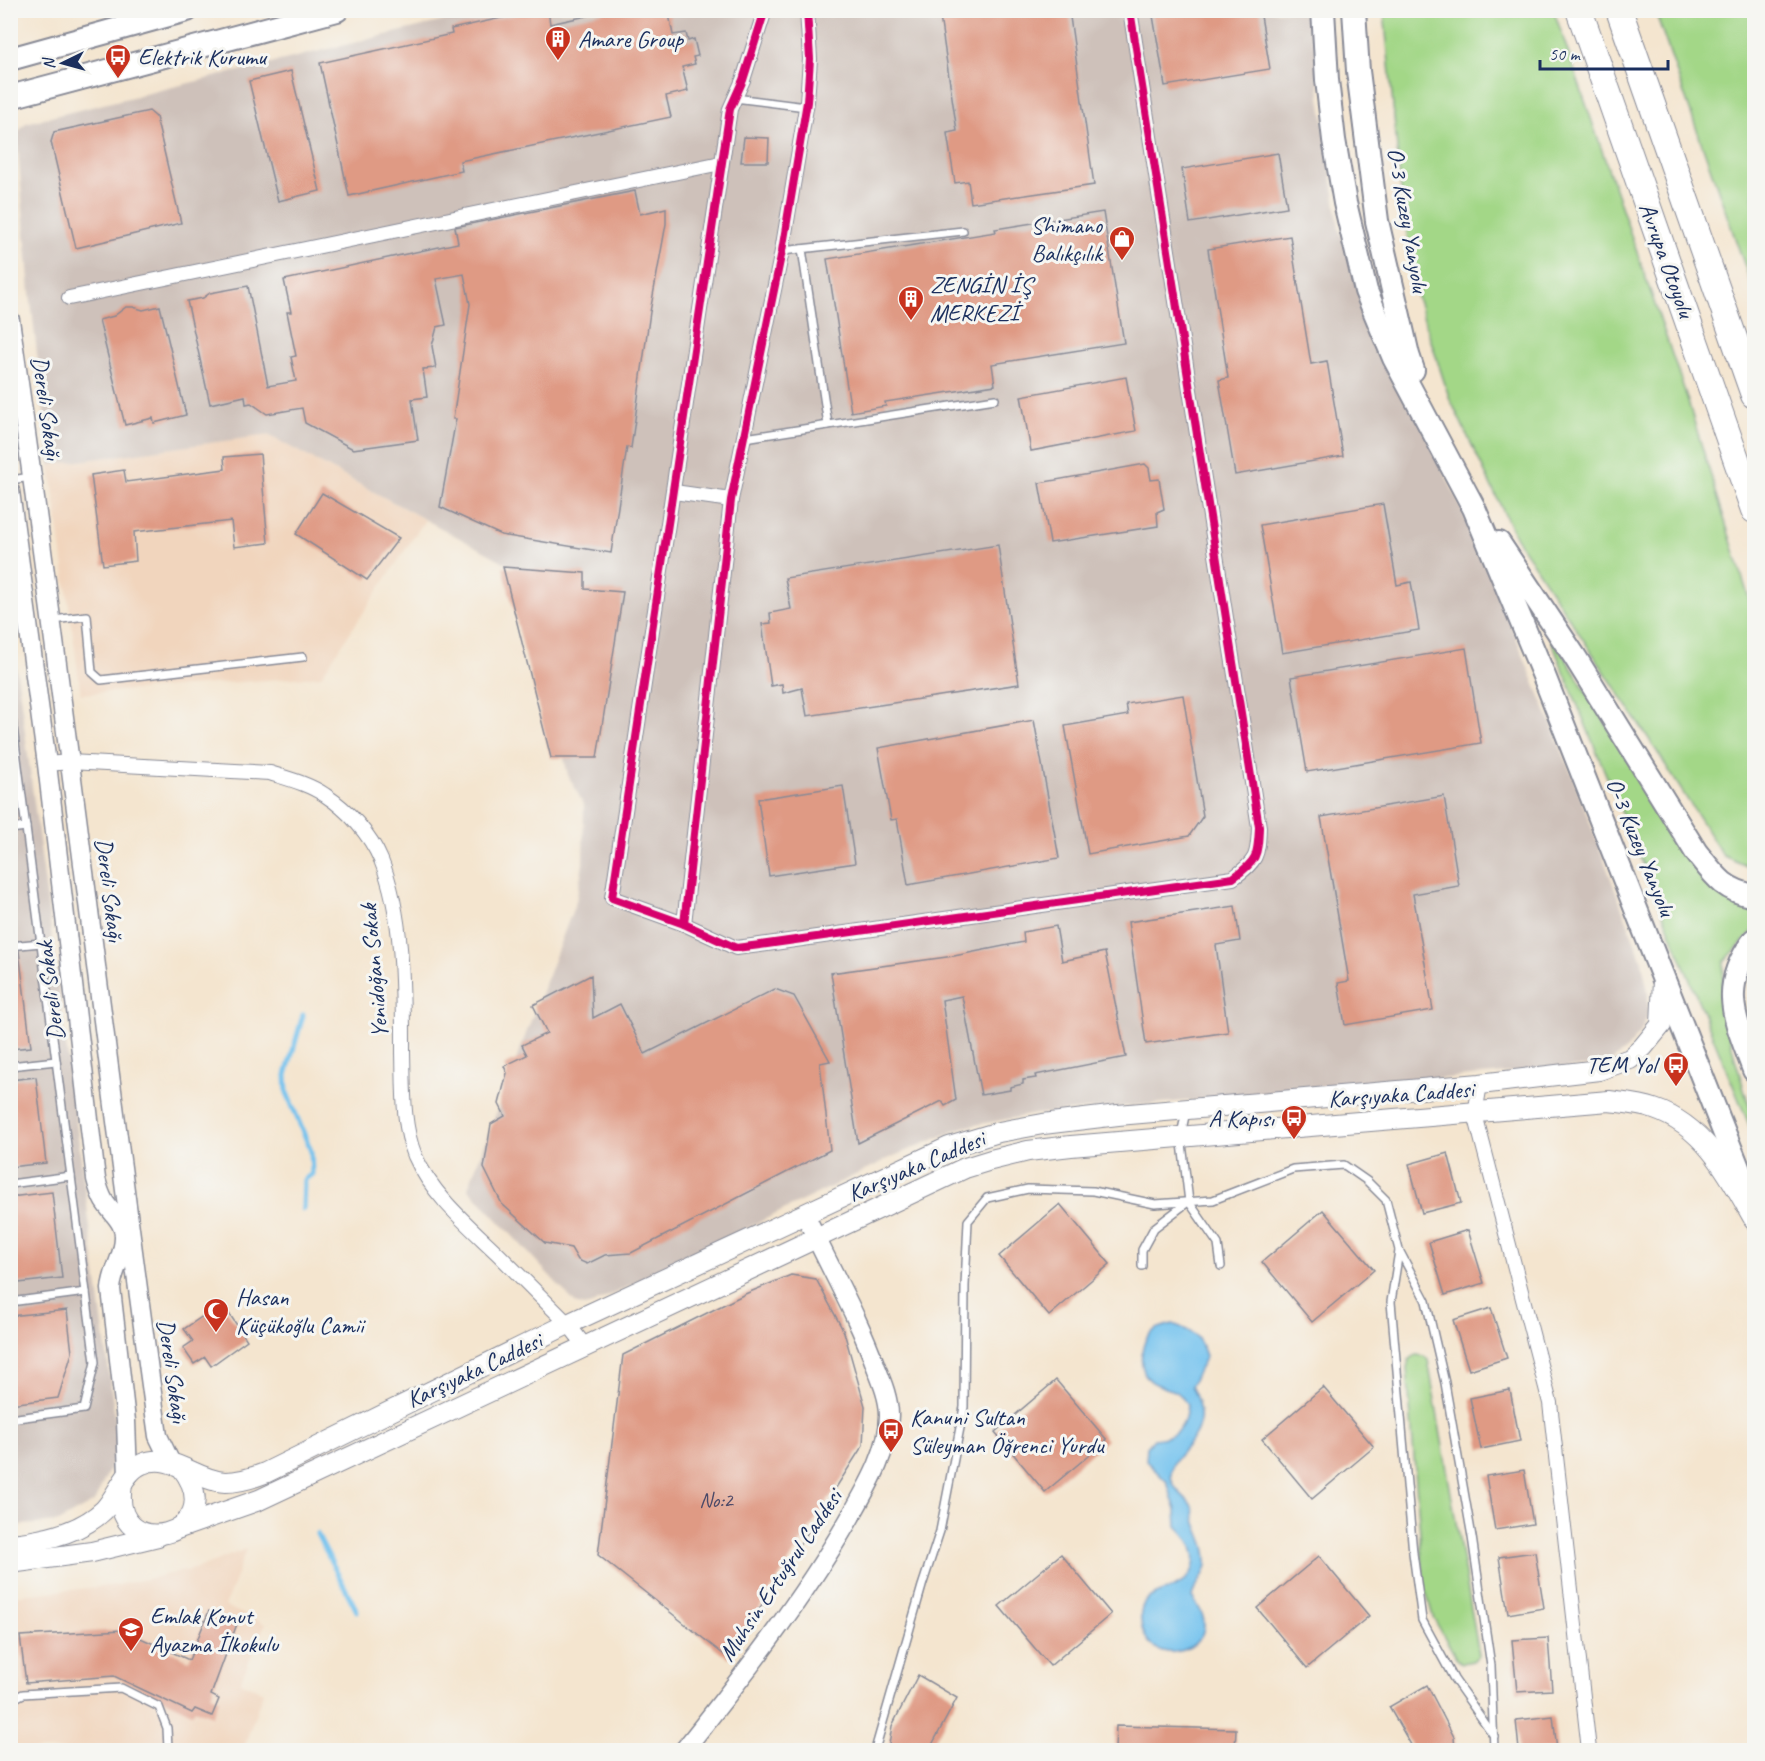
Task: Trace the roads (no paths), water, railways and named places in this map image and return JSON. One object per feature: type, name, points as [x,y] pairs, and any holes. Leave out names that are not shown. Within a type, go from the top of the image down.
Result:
[{"type":"highway","name":"Avrupa Otoyolu","points":[[1579,10],[1755,510]]},
{"type":"highway","name":"Avrupa Otoyolu","points":[[1619,10],[1755,395]]},
{"type":"main road","points":[[10,59],[187,10]]},
{"type":"main road","points":[[1323,10],[1327,80],[1345,203],[1366,291],[1394,358],[1474,508],[1541,605],[1696,852],[1718,880],[1739,893],[1755,896]]},
{"type":"main road","name":"O-3 Kuzey Yanyolu","points":[[1354,10],[1358,71],[1377,220],[1408,355],[1436,434]]},
{"type":"main road","points":[[10,97],[327,12]]},
{"type":"main road","name":"O-3 Kuzey Yanyolu","points":[[1474,508],[1544,676],[1755,1208]]},
{"type":"main road","points":[[1755,940],[1736,969],[1732,989],[1734,1013],[1755,1070]]},
{"type":"main road","name":"Karşıyaka Caddesi","points":[[176,1466],[206,1479],[225,1482],[248,1479],[265,1473],[320,1448],[568,1324],[949,1147],[999,1132],[1043,1124],[1187,1108],[1480,1084],[1599,1070],[1630,1059],[1661,1025],[1663,977]]},
{"type":"main road","name":"Karşıyaka Caddesi","points":[[10,1563],[92,1551],[172,1532],[259,1500],[965,1168],[1039,1150],[1181,1135],[1475,1114],[1609,1101],[1656,1109],[1684,1124],[1716,1154],[1755,1219]]},
{"type":"main road","points":[[10,1544],[29,1542],[74,1531],[104,1510],[125,1481],[140,1464],[152,1461],[176,1466],[190,1479],[195,1493],[194,1507],[188,1519],[172,1532],[141,1532],[124,1517],[120,1496],[125,1481]]},
{"type":"street","points":[[765,10],[743,80],[730,109],[612,898],[684,924],[736,948],[1233,878],[1250,866],[1258,850],[1255,804],[1130,10]]},
{"type":"street","points":[[684,924],[731,500],[782,251],[806,107],[810,59],[807,10]]},
{"type":"street","points":[[69,298],[721,163]]},
{"type":"street","name":"Dereli Sokağı","points":[[10,320],[52,620],[124,1191],[158,1436],[176,1466]]},
{"type":"street","name":"Dereli Sokak","points":[[10,491],[47,764],[96,1179],[105,1202],[117,1217],[124,1233],[124,1240],[113,1272],[111,1289],[126,1422],[125,1481]]},
{"type":"street","points":[[674,492],[731,500]]},
{"type":"street","name":"Yenidoğan Sokak","points":[[47,764],[70,762],[270,773],[300,782],[324,794],[366,832],[381,859],[391,894],[397,930],[402,988],[406,1125],[416,1157],[449,1205],[568,1324],[585,1346]]},
{"type":"street","points":[[1480,1084],[1475,1114],[1550,1402],[1589,1750]]},
{"type":"street","name":"Muhsin Ertuğrul Caddesi","points":[[684,1750],[734,1687],[824,1561],[869,1484],[886,1438],[889,1414],[885,1390],[868,1345],[805,1214]]},
{"type":"lane","points":[[735,98],[806,107]]},
{"type":"lane","points":[[782,251],[963,231]]},
{"type":"lane","points":[[802,249],[828,425]]},
{"type":"lane","points":[[745,438],[995,399]]},
{"type":"lane","points":[[10,480],[32,476]]},
{"type":"lane","points":[[52,620],[87,616],[92,672],[97,679],[104,681],[303,657]]},
{"type":"lane","points":[[10,704],[95,1362],[84,1409],[10,1419]]},
{"type":"lane","points":[[10,829],[26,828]]},
{"type":"lane","points":[[10,946],[41,943]]},
{"type":"lane","points":[[10,1066],[56,1060]]},
{"type":"lane","points":[[1187,1108],[1181,1135],[1189,1202],[1218,1244],[1221,1266]]},
{"type":"lane","points":[[875,1750],[940,1531],[963,1407],[968,1221],[987,1198],[1028,1190],[1093,1191],[1155,1204],[1189,1202],[1213,1200],[1293,1169],[1344,1165],[1367,1181],[1386,1200],[1399,1250],[1426,1301],[1445,1383],[1472,1537],[1491,1666],[1494,1750]]},
{"type":"lane","points":[[10,1184],[71,1176]]},
{"type":"lane","points":[[1142,1266],[1142,1250],[1154,1228],[1189,1202]]},
{"type":"lane","points":[[1399,1250],[1391,1302],[1413,1553],[1422,1620],[1454,1679],[1494,1736]]},
{"type":"lane","points":[[10,1302],[86,1292]]},
{"type":"lane","points":[[10,1704],[13,1699],[23,1694],[120,1688],[159,1707],[167,1728],[168,1748]]},
{"type":"water","points":[[1173,1324],[1195,1335],[1206,1356],[1191,1386],[1199,1405],[1198,1428],[1175,1461],[1171,1472],[1175,1487],[1193,1508],[1206,1552],[1206,1568],[1192,1597],[1203,1617],[1203,1630],[1198,1640],[1189,1648],[1177,1652],[1154,1647],[1145,1637],[1141,1621],[1143,1604],[1153,1595],[1173,1588],[1188,1578],[1194,1563],[1192,1548],[1177,1526],[1176,1510],[1167,1482],[1146,1461],[1147,1447],[1154,1439],[1169,1436],[1179,1430],[1185,1419],[1187,1404],[1179,1394],[1151,1381],[1142,1367],[1142,1349],[1148,1335],[1159,1328]]},
{"type":"waterway","points":[[303,1015],[286,1075],[287,1093],[311,1151],[312,1174],[304,1180],[303,1209]]},
{"type":"waterway","points":[[317,1534],[357,1611]]},
{"type":"place","name":"Amare Group","points":[[558,62]]},
{"type":"place","name":"Elektrik Kurumu","points":[[118,80]]},
{"type":"place","name":"Shimano Balıkçılık","points":[[1122,262]]},
{"type":"place","name":"ZENGİN İŞ MERKEZİ","points":[[911,322]]},
{"type":"place","name":"TEM Yol","points":[[1676,1088]]},
{"type":"place","name":"A Kapısı","points":[[1294,1141]]},
{"type":"place","name":"Hasan Küçükoğlu Camii","points":[[216,1334]]},
{"type":"place","name":"Kanuni Sultan Süleyman Öğrenci Yurdu","points":[[891,1454]]},
{"type":"place","name":"Emlak Konut Ayazma İlkokulu","points":[[131,1653]]}]
